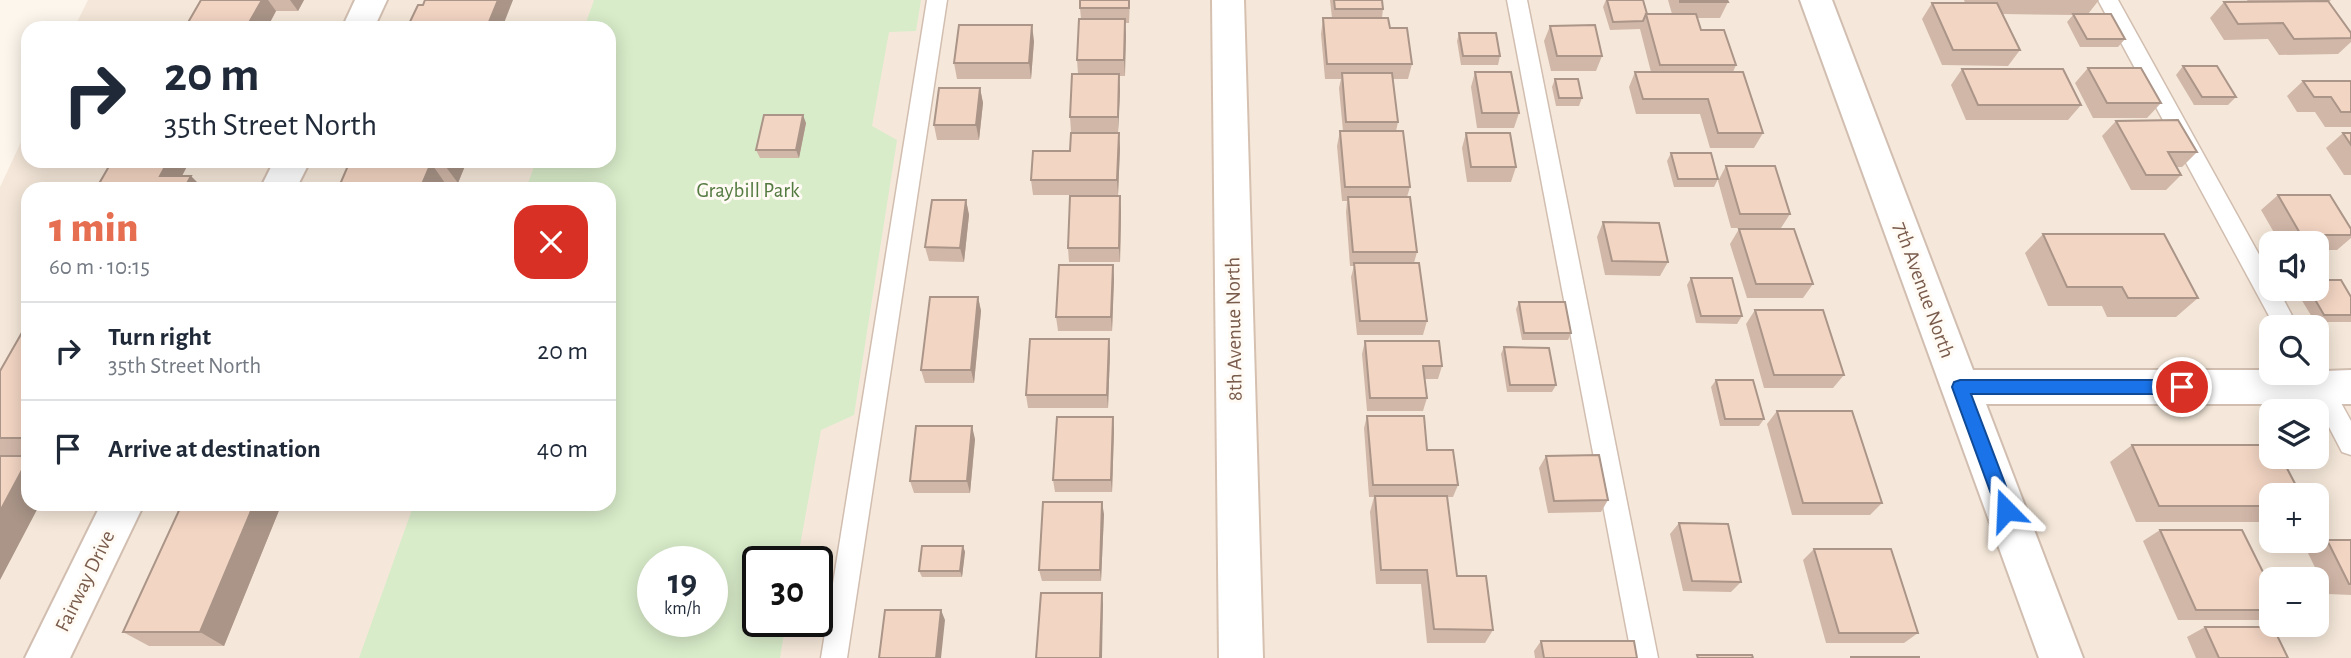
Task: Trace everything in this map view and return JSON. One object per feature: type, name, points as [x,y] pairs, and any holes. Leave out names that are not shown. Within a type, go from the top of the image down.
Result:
[{"type":"street","points":[[362,21],[372,0]]},
{"type":"street","name":"8th Avenue North","points":[[1228,0],[1241,658]]},
{"type":"street","name":"7th Avenue North","points":[[1816,0],[2061,658]]},
{"type":"street","points":[[1960,387],[2259,383]]},
{"type":"street","name":"Fairway Drive","points":[[47,658],[120,511]]},
{"type":"lane","points":[[834,658],[937,0]]},
{"type":"lane","points":[[1517,0],[1645,658]]},
{"type":"lane","points":[[2108,0],[2280,315]]},
{"type":"lane","points":[[2329,385],[2351,444]]},
{"type":"shaded area","points":[[88,0],[2351,0],[2351,658],[0,658],[0,187],[21,142],[21,168],[616,168],[616,21],[78,21]]},
{"type":"green space","name":"Graybill Park","points":[[594,0],[921,0],[916,31],[889,32],[872,126],[897,140],[854,415],[821,430],[800,546],[742,546],[742,637],[783,637],[780,658],[359,658],[412,511],[616,511],[616,182],[528,182],[534,168],[616,168],[616,21],[586,21]]},
{"type":"building","points":[[201,0],[262,0],[250,21],[189,21]]},
{"type":"building","points":[[425,0],[498,0],[489,21],[410,21],[418,5],[423,5]]},
{"type":"building","points":[[1080,0],[1129,0],[1129,8],[1080,8]]},
{"type":"building","points":[[1334,0],[1382,0],[1383,9],[1335,9]]},
{"type":"building","points":[[1607,0],[1643,0],[1647,14],[1643,21],[1613,22]]},
{"type":"building","points":[[1727,0],[1728,2],[1680,2]]},
{"type":"building","points":[[2328,1],[2351,33],[2351,38],[2294,39],[2283,23],[2238,24],[2224,2]]},
{"type":"building","points":[[1932,3],[1997,3],[2020,50],[1953,50]]},
{"type":"building","points":[[1646,14],[1696,14],[1701,30],[1724,30],[1736,65],[1660,65]]},
{"type":"building","points":[[2073,14],[2111,14],[2125,39],[2087,39]]},
{"type":"building","points":[[1323,18],[1388,18],[1390,28],[1407,28],[1412,64],[1327,64]]},
{"type":"building","points":[[1079,19],[1125,19],[1124,60],[1077,60]]},
{"type":"building","points":[[959,25],[1032,25],[1029,63],[954,63]]},
{"type":"building","points":[[1595,25],[1602,56],[1557,56],[1550,26]]},
{"type":"building","points":[[1459,33],[1496,33],[1500,56],[1463,56]]},
{"type":"building","points":[[2183,66],[2217,66],[2236,97],[2202,97]]},
{"type":"building","points":[[2088,68],[2141,68],[2161,103],[2107,103]]},
{"type":"building","points":[[1962,69],[2063,69],[2081,105],[1978,105]]},
{"type":"building","points":[[1475,72],[1511,72],[1519,113],[1482,113]]},
{"type":"building","points":[[1635,72],[1743,72],[1763,133],[1718,133],[1708,99],[1643,99]]},
{"type":"building","points":[[1342,73],[1392,73],[1398,122],[1346,122]]},
{"type":"building","points":[[1072,74],[1119,74],[1118,117],[1070,117]]},
{"type":"building","points":[[1555,79],[1578,79],[1582,98],[1559,98]]},
{"type":"building","points":[[2303,81],[2351,81],[2351,112],[2341,112],[2331,97],[2314,97]]},
{"type":"building","points":[[939,88],[980,88],[976,125],[934,125]]},
{"type":"building","points":[[764,115],[803,115],[796,150],[756,150]]},
{"type":"building","points":[[2178,120],[2197,152],[2168,152],[2181,175],[2146,175],[2116,121]]},
{"type":"building","points":[[1340,131],[1403,131],[1410,187],[1345,187]]},
{"type":"building","points":[[1071,133],[1119,133],[1117,180],[1031,180],[1033,151],[1070,151]]},
{"type":"building","points":[[1466,133],[1510,133],[1516,167],[1471,167]]},
{"type":"building","points":[[2343,133],[2351,133],[2351,145]]},
{"type":"building","points":[[1671,153],[1711,153],[1718,179],[1678,179]]},
{"type":"building","points":[[1726,166],[1775,166],[1790,214],[1740,214]]},
{"type":"building","points":[[108,168],[164,168],[160,176],[191,176],[188,182],[100,182]]},
{"type":"building","points":[[347,168],[429,168],[423,182],[341,182]]},
{"type":"building","points":[[2278,195],[2330,195],[2351,229],[2351,235],[2329,235],[2329,231],[2299,231]]},
{"type":"building","points":[[1070,196],[1120,196],[1119,248],[1068,248]]},
{"type":"building","points":[[1348,197],[1410,197],[1417,252],[1353,252]]},
{"type":"building","points":[[932,200],[966,200],[960,248],[925,247]]},
{"type":"building","points":[[1603,222],[1659,223],[1668,262],[1612,261]]},
{"type":"building","points":[[1739,229],[1794,229],[1813,284],[1756,284]]},
{"type":"building","points":[[2043,234],[2164,234],[2198,298],[2128,298],[2122,287],[2067,287]]},
{"type":"building","points":[[1354,263],[1419,263],[1427,321],[1360,321]]},
{"type":"building","points":[[1059,265],[1113,265],[1111,317],[1056,317]]},
{"type":"building","points":[[1691,278],[1732,278],[1742,316],[1701,316]]},
{"type":"building","points":[[2329,280],[2341,280],[2351,297],[2351,315],[2324,315],[2316,301],[2329,301]]},
{"type":"building","points":[[930,297],[978,297],[971,370],[921,370]]},
{"type":"building","points":[[1519,302],[1565,302],[1571,333],[1524,333]]},
{"type":"building","points":[[1755,310],[1823,310],[1844,375],[1774,375]]},
{"type":"building","points":[[21,334],[21,438],[0,438],[0,371]]},
{"type":"building","points":[[1030,339],[1109,339],[1107,395],[1026,395]]},
{"type":"building","points":[[1365,341],[1439,341],[1442,366],[1423,366],[1427,398],[1370,398]]},
{"type":"building","points":[[1504,347],[1549,348],[1556,385],[1510,385]]},
{"type":"building","points":[[1716,380],[1753,380],[1764,419],[1725,419]]},
{"type":"building","points":[[1777,411],[1852,411],[1882,503],[1803,503]]},
{"type":"building","points":[[1367,416],[1424,416],[1427,450],[1453,450],[1458,485],[1373,485]]},
{"type":"building","points":[[1057,417],[1113,417],[1111,480],[1053,480]]},
{"type":"building","points":[[916,426],[972,426],[967,481],[910,481]]},
{"type":"building","points":[[2132,445],[2259,445],[2259,469],[2287,469],[2295,483],[2259,483],[2259,506],[2159,506]]},
{"type":"building","points":[[1599,455],[1608,500],[1554,501],[1546,456]]},
{"type":"building","points":[[0,456],[21,456],[21,472],[0,511]]},
{"type":"building","points":[[1375,496],[1447,496],[1457,576],[1486,576],[1493,630],[1434,629],[1427,570],[1381,570]]},
{"type":"building","points":[[1043,502],[1102,502],[1100,570],[1039,570]]},
{"type":"building","points":[[179,511],[251,511],[200,632],[123,632]]},
{"type":"building","points":[[1679,523],[1728,524],[1741,582],[1692,581]]},
{"type":"building","points":[[2160,530],[2242,530],[2260,567],[2259,610],[2196,610]]},
{"type":"building","points":[[2329,540],[2351,540],[2349,584],[2329,544]]},
{"type":"building","points":[[922,546],[963,546],[960,571],[919,571]]},
{"type":"building","points":[[1814,549],[1891,549],[1918,633],[1839,633]]},
{"type":"building","points":[[1041,593],[1102,593],[1100,658],[1036,658]]},
{"type":"building","points":[[885,610],[941,610],[936,658],[879,658]]},
{"type":"building","points":[[2205,627],[2259,627],[2259,637],[2278,637],[2288,658],[2219,658]]},
{"type":"building","points":[[1541,641],[1634,641],[1637,658],[1544,658]]},
{"type":"building","points":[[1697,655],[1752,655],[1753,658],[1698,658]]},
{"type":"building","points":[[1919,657],[1919,658],[1851,658]]},
{"type":"route","points":[[2006,510],[1960,387],[2182,387]]}]
